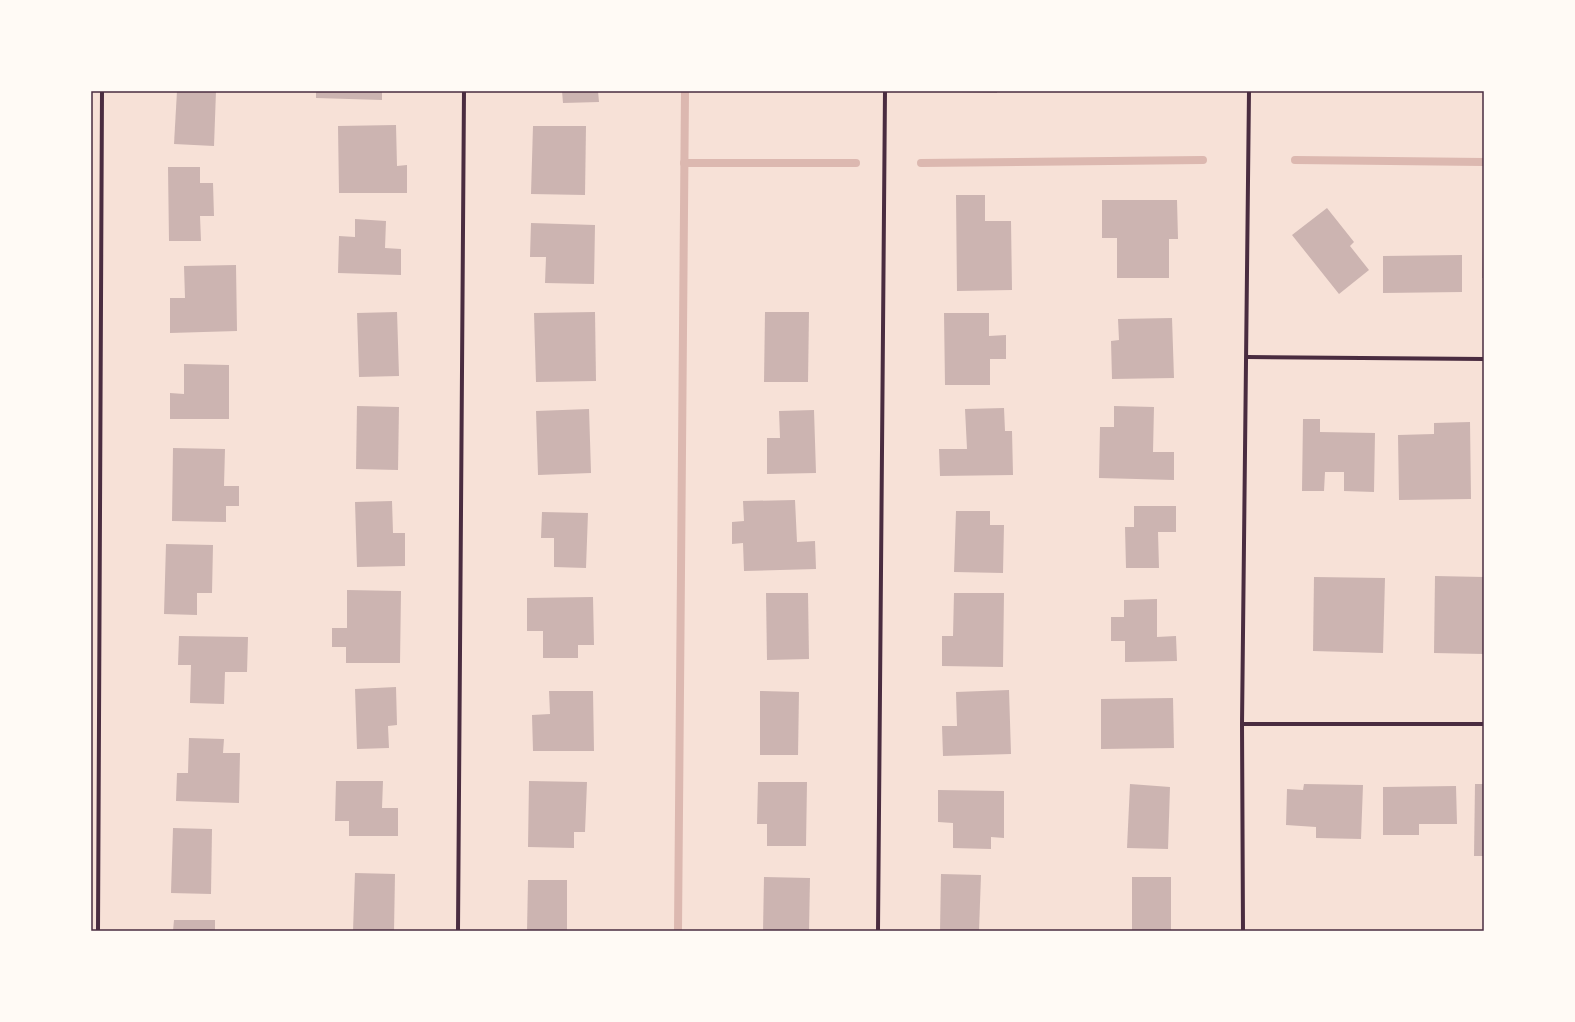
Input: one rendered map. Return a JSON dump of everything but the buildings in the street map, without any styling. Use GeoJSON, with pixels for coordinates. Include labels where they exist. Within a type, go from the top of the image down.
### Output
{"type":"FeatureCollection","features":[{"type":"Feature","properties":{"kind":"street"},"geometry":{"type":"LineString","coordinates":[[98,931],[102,91]]}},
{"type":"Feature","properties":{"kind":"street"},"geometry":{"type":"LineString","coordinates":[[458,931],[464,91]]}},
{"type":"Feature","properties":{"kind":"street"},"geometry":{"type":"LineString","coordinates":[[878,931],[885,91]]}},
{"type":"Feature","properties":{"kind":"street"},"geometry":{"type":"LineString","coordinates":[[1243,931],[1242,724],[1249,91]]}},
{"type":"Feature","properties":{"kind":"street"},"geometry":{"type":"LineString","coordinates":[[1247,357],[1484,359]]}},
{"type":"Feature","properties":{"kind":"street"},"geometry":{"type":"LineString","coordinates":[[1242,724],[1484,724]]}},
{"type":"Feature","properties":{"kind":"waterway"},"geometry":{"type":"LineString","coordinates":[[678,931],[685,91]]}},
{"type":"Feature","properties":{"kind":"waterway"},"geometry":{"type":"LineString","coordinates":[[921,163],[1203,160]]}},
{"type":"Feature","properties":{"kind":"waterway"},"geometry":{"type":"LineString","coordinates":[[1295,160],[1484,162]]}},
{"type":"Feature","properties":{"kind":"waterway"},"geometry":{"type":"LineString","coordinates":[[684,163],[856,163]]}}]}
